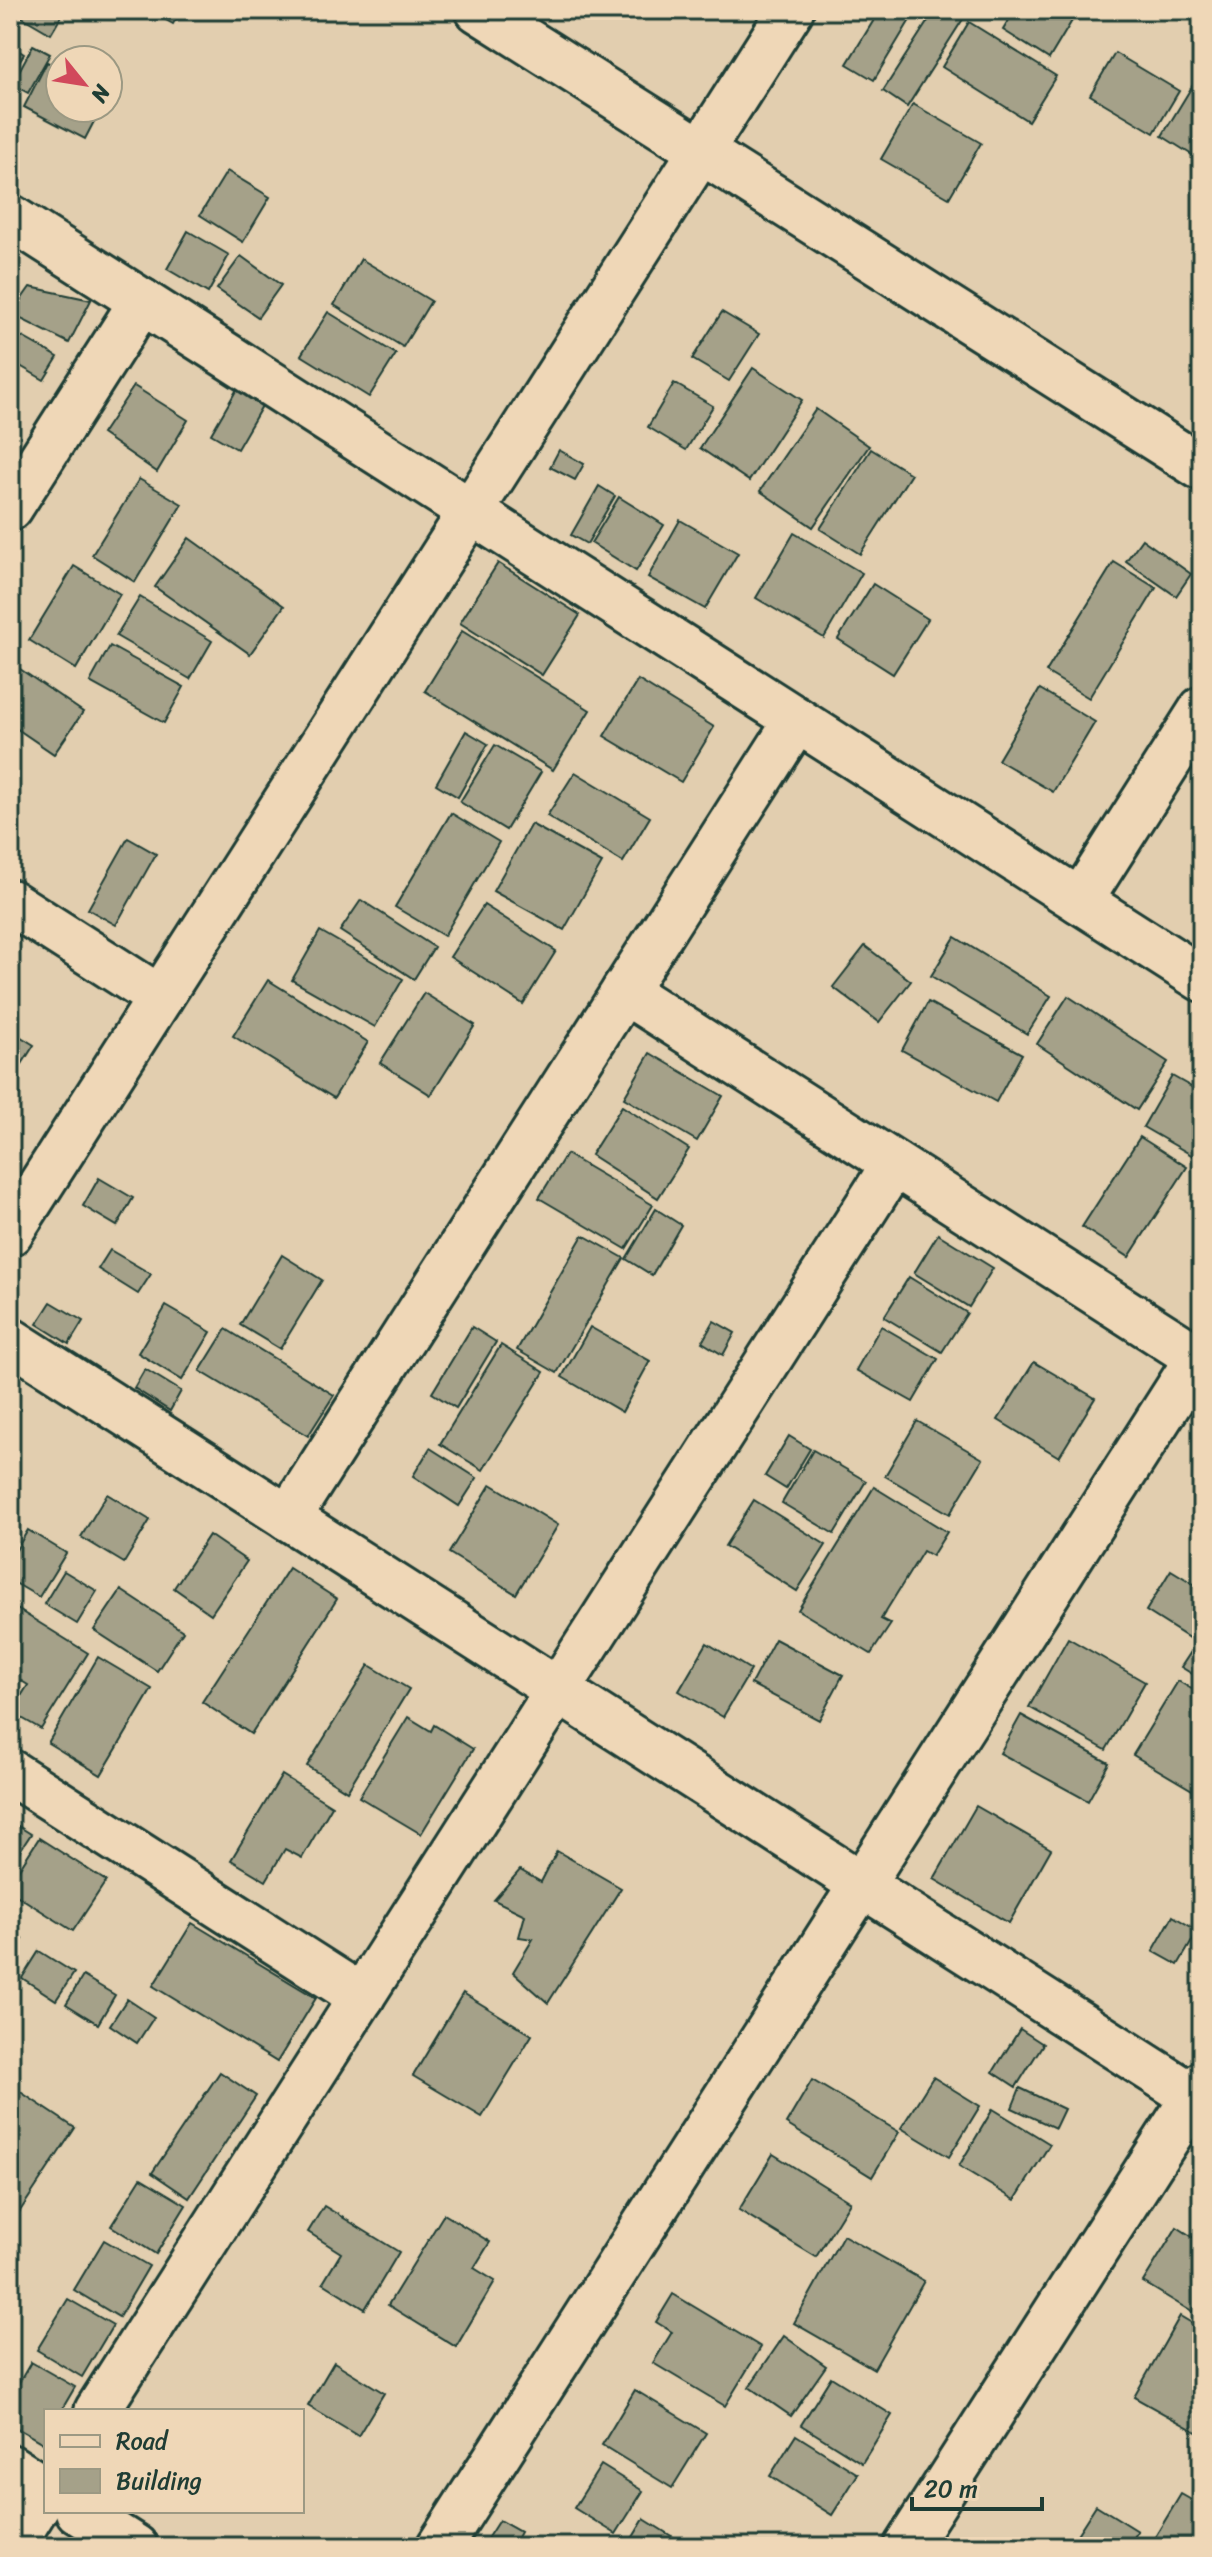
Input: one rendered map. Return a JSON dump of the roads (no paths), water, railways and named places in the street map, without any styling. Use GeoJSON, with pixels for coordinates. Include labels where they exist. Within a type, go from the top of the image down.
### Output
{"type":"FeatureCollection","features":[{"type":"Feature","properties":{"kind":"street"},"geometry":{"type":"LineString","coordinates":[[478,10],[1202,468]]}},
{"type":"Feature","properties":{"kind":"street"},"geometry":{"type":"LineString","coordinates":[[10,1233],[791,10]]}},
{"type":"Feature","properties":{"kind":"street"},"geometry":{"type":"LineString","coordinates":[[10,217],[1202,979]]}},
{"type":"Feature","properties":{"kind":"street"},"geometry":{"type":"LineString","coordinates":[[10,508],[142,301]]}},
{"type":"Feature","properties":{"kind":"street"},"geometry":{"type":"LineString","coordinates":[[1080,901],[1202,709]]}},
{"type":"Feature","properties":{"kind":"street"},"geometry":{"type":"LineString","coordinates":[[288,1518],[797,720]]}},
{"type":"Feature","properties":{"kind":"street"},"geometry":{"type":"LineString","coordinates":[[10,902],[160,998]]}},
{"type":"Feature","properties":{"kind":"street"},"geometry":{"type":"LineString","coordinates":[[439,2547],[1200,1354],[894,1164],[624,991]]}},
{"type":"Feature","properties":{"kind":"street"},"geometry":{"type":"LineString","coordinates":[[98,2409],[894,1164]]}},
{"type":"Feature","properties":{"kind":"street"},"geometry":{"type":"LineString","coordinates":[[10,1340],[861,1885],[1199,2094],[906,2547]]}},
{"type":"Feature","properties":{"kind":"street"},"geometry":{"type":"LineString","coordinates":[[10,1772],[362,1997]]}},
{"type":"Feature","properties":{"kind":"street"},"geometry":{"type":"LineString","coordinates":[[10,2467],[44,2490]]}},
{"type":"Feature","properties":{"kind":"street"},"geometry":{"type":"LineString","coordinates":[[11,2547],[44,2494]]}},
{"type":"Feature","properties":{"kind":"street"},"geometry":{"type":"LineString","coordinates":[[81,2513],[135,2547]]}}]}
